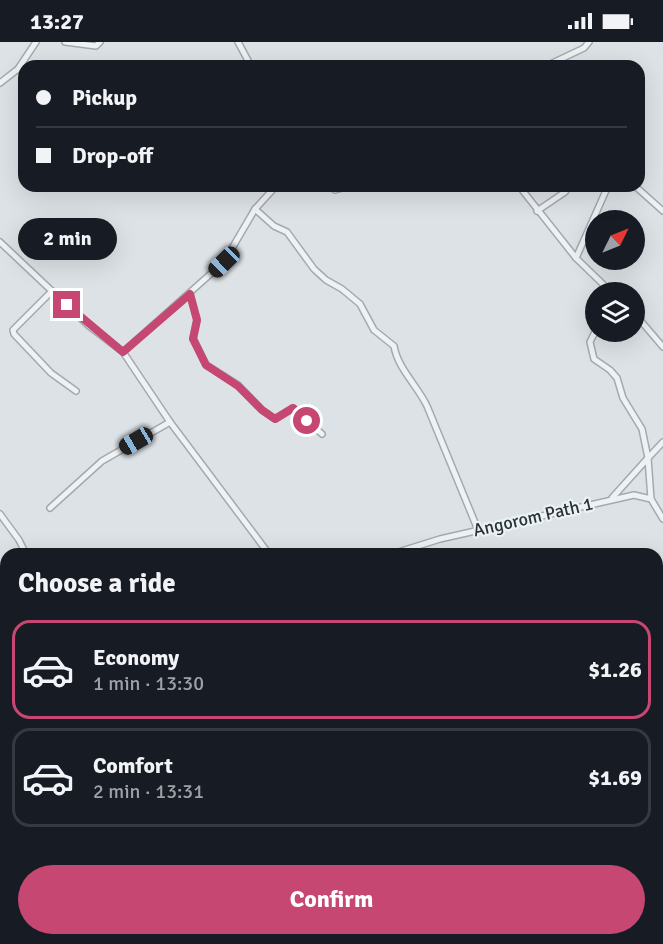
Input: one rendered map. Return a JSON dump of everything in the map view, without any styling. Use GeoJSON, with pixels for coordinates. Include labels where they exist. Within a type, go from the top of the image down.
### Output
{"type":"FeatureCollection","features":[{"type":"Feature","properties":{"kind":"street"},"geometry":{"type":"LineString","coordinates":[[24,60],[36,42]]}},
{"type":"Feature","properties":{"kind":"street"},"geometry":{"type":"LineString","coordinates":[[65,42],[96,46],[100,42]]}},
{"type":"Feature","properties":{"kind":"street"},"geometry":{"type":"LineString","coordinates":[[238,42],[248,60]]}},
{"type":"Feature","properties":{"kind":"street"},"geometry":{"type":"LineString","coordinates":[[559,60],[584,48],[589,42]]}},
{"type":"Feature","properties":{"kind":"street"},"geometry":{"type":"LineString","coordinates":[[0,82],[18,69]]}},
{"type":"Feature","properties":{"kind":"street"},"geometry":{"type":"LineString","coordinates":[[123,352],[224,262],[255,209],[271,192]]}},
{"type":"Feature","properties":{"kind":"street"},"geometry":{"type":"LineString","coordinates":[[523,192],[576,258],[601,282]]}},
{"type":"Feature","properties":{"kind":"street"},"geometry":{"type":"LineString","coordinates":[[537,211],[565,192]]}},
{"type":"Feature","properties":{"kind":"street"},"geometry":{"type":"LineString","coordinates":[[576,258],[605,192]]}},
{"type":"Feature","properties":{"kind":"street"},"geometry":{"type":"LineString","coordinates":[[641,192],[663,212]]}},
{"type":"Feature","properties":{"kind":"street"},"geometry":{"type":"LineString","coordinates":[[255,209],[274,226],[287,232],[314,268],[326,280],[342,289],[360,304],[374,330],[394,346],[396,360],[427,406],[478,530]]}},
{"type":"Feature","properties":{"kind":"street"},"geometry":{"type":"LineString","coordinates":[[0,242],[88,326],[123,352],[170,422],[264,548]]}},
{"type":"Feature","properties":{"kind":"street"},"geometry":{"type":"LineString","coordinates":[[52,291],[13,330],[14,334],[51,373],[76,391]]}},
{"type":"Feature","properties":{"kind":"street"},"geometry":{"type":"LineString","coordinates":[[190,294],[197,320],[193,339],[206,365],[238,386],[262,410],[275,419],[293,408],[322,434]]}},
{"type":"Feature","properties":{"kind":"street"},"geometry":{"type":"LineString","coordinates":[[645,326],[663,347]]}},
{"type":"Feature","properties":{"kind":"street"},"geometry":{"type":"LineString","coordinates":[[590,342],[594,359],[616,378],[623,398],[642,429],[648,458],[651,500],[663,519]]}},
{"type":"Feature","properties":{"kind":"street"},"geometry":{"type":"LineString","coordinates":[[50,508],[102,461],[170,422]]}},
{"type":"Feature","properties":{"kind":"street"},"geometry":{"type":"LineString","coordinates":[[612,498],[663,442]]}},
{"type":"Feature","properties":{"kind":"street","name":"Angorom Path 1"},"geometry":{"type":"LineString","coordinates":[[414,548],[612,498],[640,495],[651,500]]}},
{"type":"Feature","properties":{"kind":"street"},"geometry":{"type":"LineString","coordinates":[[0,514],[23,548]]}},
{"type":"Feature","properties":{"kind":"route"},"geometry":{"type":"LineString","coordinates":[[67,305],[88,326],[123,352],[190,294],[197,320],[193,339],[206,365],[238,386],[262,410],[275,419],[293,408],[307,421]]}}]}
